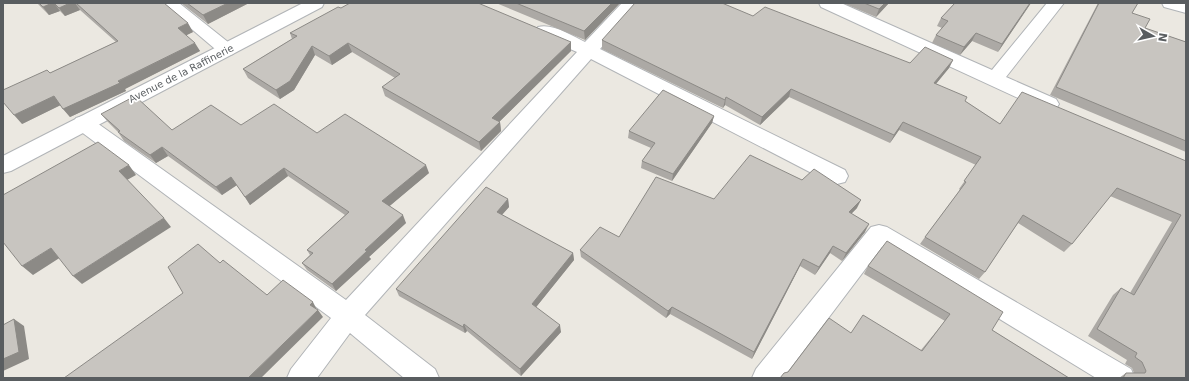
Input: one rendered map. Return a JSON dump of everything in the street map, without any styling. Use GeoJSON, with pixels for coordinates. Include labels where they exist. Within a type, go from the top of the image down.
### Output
{"type":"FeatureCollection","features":[{"type":"Feature","properties":{"kind":"street"},"geometry":{"type":"LineString","coordinates":[[169,3],[227,50]]}},
{"type":"Feature","properties":{"kind":"street","name":"Avenue de la Raffinerie"},"geometry":{"type":"LineString","coordinates":[[3,165],[316,3]]}},
{"type":"Feature","properties":{"kind":"street"},"geometry":{"type":"LineString","coordinates":[[301,378],[348,316],[631,3]]}},
{"type":"Feature","properties":{"kind":"street"},"geometry":{"type":"LineString","coordinates":[[826,3],[1065,111]]}},
{"type":"Feature","properties":{"kind":"street"},"geometry":{"type":"LineString","coordinates":[[994,80],[1056,3]]}},
{"type":"Feature","properties":{"kind":"street"},"geometry":{"type":"LineString","coordinates":[[1170,3],[1186,8]]}},
{"type":"Feature","properties":{"kind":"street"},"geometry":{"type":"LineString","coordinates":[[530,25],[588,50],[837,176]]}},
{"type":"Feature","properties":{"kind":"street"},"geometry":{"type":"LineString","coordinates":[[83,123],[348,316],[425,378]]}},
{"type":"Feature","properties":{"kind":"street"},"geometry":{"type":"LineString","coordinates":[[766,378],[879,234],[1121,378]]}},
{"type":"Feature","properties":{"kind":"building"},"geometry":{"type":"Polygon","coordinates":[[[39,3],[52,3],[43,7],[39,3]]]}},
{"type":"Feature","properties":{"kind":"building"},"geometry":{"type":"Polygon","coordinates":[[[54,3],[70,3],[59,8],[54,3]]]}},
{"type":"Feature","properties":{"kind":"building"},"geometry":{"type":"Polygon","coordinates":[[[76,3],[164,3],[188,23],[178,28],[195,43],[118,81],[120,83],[63,109],[54,96],[14,115],[3,102],[3,90],[47,70],[50,73],[118,41],[76,3]]]}},
{"type":"Feature","properties":{"kind":"building"},"geometry":{"type":"Polygon","coordinates":[[[187,3],[228,3],[203,15],[187,3]]]}},
{"type":"Feature","properties":{"kind":"building"},"geometry":{"type":"Polygon","coordinates":[[[350,3],[478,3],[571,42],[492,118],[500,122],[479,142],[382,87],[400,74],[348,43],[329,56],[312,46],[290,81],[276,90],[243,69],[297,36],[290,33],[338,7],[341,8],[350,3]]]}},
{"type":"Feature","properties":{"kind":"building"},"geometry":{"type":"Polygon","coordinates":[[[516,3],[612,3],[584,31],[516,3]]]}},
{"type":"Feature","properties":{"kind":"building"},"geometry":{"type":"Polygon","coordinates":[[[635,3],[722,3],[753,16],[765,7],[910,63],[925,47],[953,60],[934,83],[967,97],[965,101],[1000,124],[1022,92],[1186,161],[1186,378],[1123,378],[1126,373],[1145,373],[1146,371],[1142,362],[1135,357],[1137,353],[1097,329],[1121,288],[1134,295],[1181,215],[1117,188],[1072,244],[1023,215],[985,272],[925,237],[966,182],[964,181],[981,157],[903,122],[894,135],[791,89],[762,117],[726,97],[725,100],[602,40],[635,3]]]}},
{"type":"Feature","properties":{"kind":"building"},"geometry":{"type":"Polygon","coordinates":[[[864,3],[885,3],[879,9],[864,3]]]}},
{"type":"Feature","properties":{"kind":"building"},"geometry":{"type":"Polygon","coordinates":[[[955,3],[1030,3],[1002,44],[976,33],[964,47],[936,35],[948,21],[941,18],[955,3]]]}},
{"type":"Feature","properties":{"kind":"building"},"geometry":{"type":"Polygon","coordinates":[[[1099,3],[1138,3],[1132,13],[1150,19],[1145,28],[1186,42],[1186,141],[1056,87],[1099,3]]]}},
{"type":"Feature","properties":{"kind":"building"},"geometry":{"type":"Polygon","coordinates":[[[663,90],[714,116],[673,174],[642,161],[655,143],[629,131],[663,90]]]}},
{"type":"Feature","properties":{"kind":"building"},"geometry":{"type":"Polygon","coordinates":[[[135,96],[172,130],[211,105],[241,125],[274,104],[317,133],[345,114],[426,165],[382,201],[403,215],[365,250],[367,251],[332,284],[302,263],[313,253],[307,250],[349,212],[284,168],[245,197],[231,177],[216,187],[162,147],[150,155],[118,132],[120,131],[101,114],[135,96]]]}},
{"type":"Feature","properties":{"kind":"building"},"geometry":{"type":"Polygon","coordinates":[[[98,142],[129,165],[119,171],[164,218],[73,276],[51,248],[22,266],[3,242],[3,195],[98,142]]]}},
{"type":"Feature","properties":{"kind":"building"},"geometry":{"type":"Polygon","coordinates":[[[750,155],[802,180],[814,169],[861,200],[849,212],[869,224],[846,253],[833,246],[819,267],[803,259],[754,352],[672,307],[668,311],[580,250],[600,227],[619,237],[656,177],[714,199],[750,155]]]}},
{"type":"Feature","properties":{"kind":"building"},"geometry":{"type":"Polygon","coordinates":[[[486,187],[508,199],[497,212],[573,253],[532,304],[560,325],[520,369],[464,324],[463,327],[396,289],[486,187]]]}},
{"type":"Feature","properties":{"kind":"building"},"geometry":{"type":"Polygon","coordinates":[[[887,241],[1003,312],[992,330],[1069,378],[780,378],[784,373],[788,372],[829,318],[851,333],[863,315],[922,351],[950,314],[868,266],[887,241]]]}},
{"type":"Feature","properties":{"kind":"building"},"geometry":{"type":"Polygon","coordinates":[[[198,244],[220,263],[223,260],[267,295],[283,280],[313,302],[310,305],[318,310],[248,378],[64,378],[183,293],[168,267],[198,244]]]}},
{"type":"Feature","properties":{"kind":"building"},"geometry":{"type":"Polygon","coordinates":[[[14,319],[19,352],[3,359],[3,325],[14,319]]]}}]}
